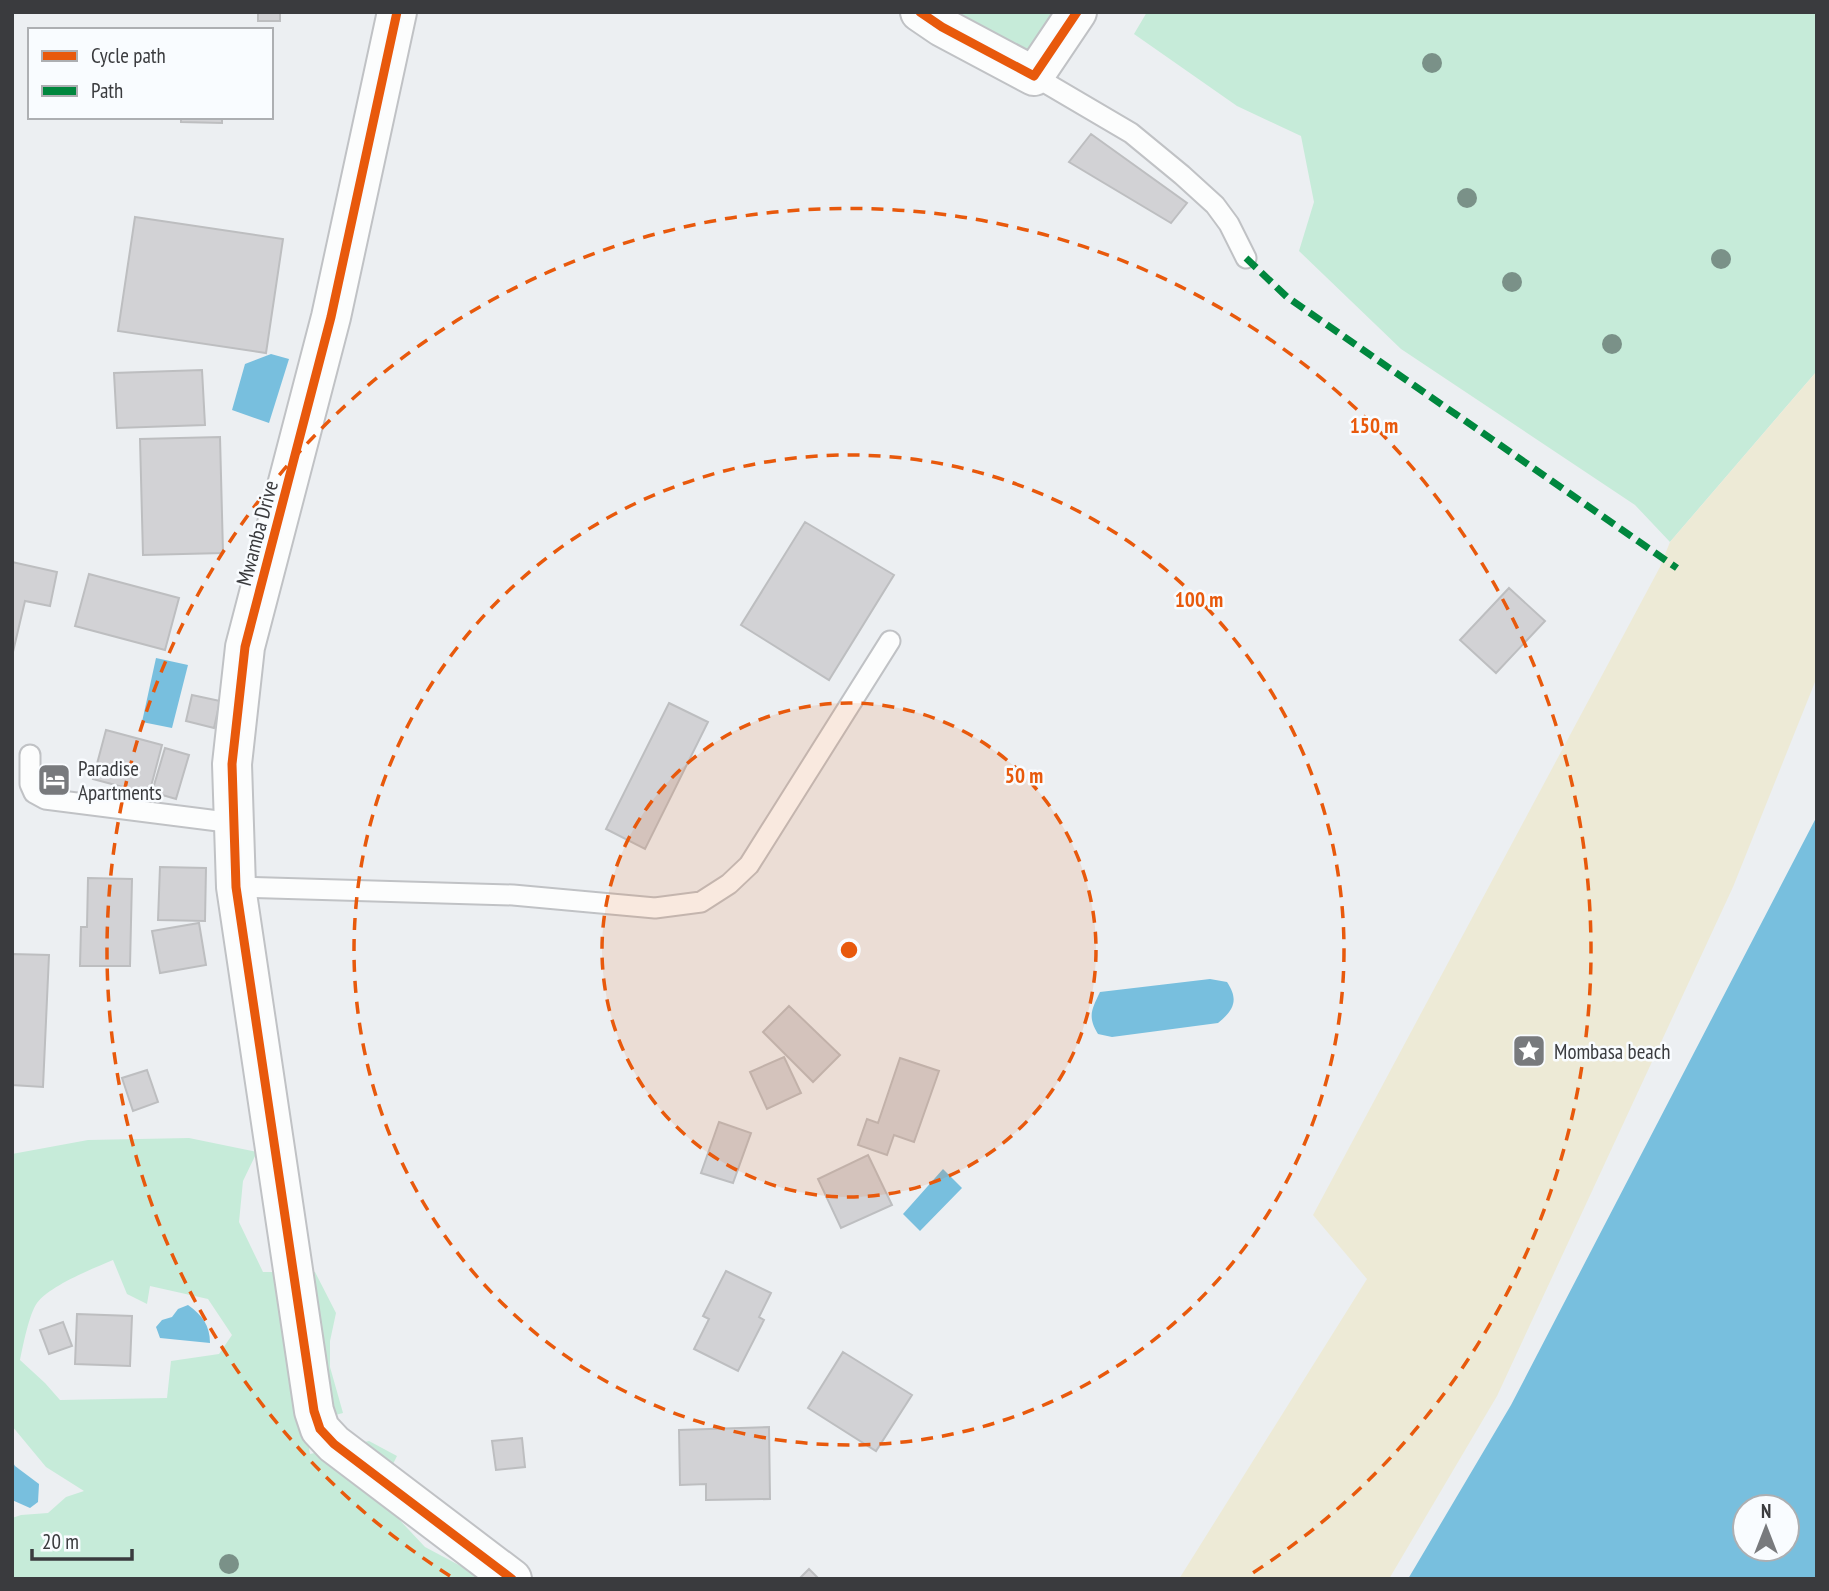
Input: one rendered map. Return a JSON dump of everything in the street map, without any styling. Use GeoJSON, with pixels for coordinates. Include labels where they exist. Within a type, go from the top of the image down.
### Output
{"type":"FeatureCollection","features":[{"type":"Feature","properties":{"kind":"street","name":"Mwamba Drive"},"geometry":{"type":"LineString","coordinates":[[397,12],[331,317],[245,647],[232,764],[236,887],[314,1411],[320,1429],[334,1444],[513,1579]]}},
{"type":"Feature","properties":{"kind":"street"},"geometry":{"type":"LineString","coordinates":[[920,12],[942,27],[1034,76],[1077,12]]}},
{"type":"Feature","properties":{"kind":"lane"},"geometry":{"type":"LineString","coordinates":[[1034,76],[1131,132],[1182,175],[1215,205],[1246,258]]}},
{"type":"Feature","properties":{"kind":"lane"},"geometry":{"type":"LineString","coordinates":[[236,887],[513,895],[655,908],[701,902],[729,884],[749,865],[890,641]]}},
{"type":"Feature","properties":{"kind":"lane"},"geometry":{"type":"LineString","coordinates":[[30,755],[30,784],[34,793],[45,799],[234,824]]}},
{"type":"Feature","properties":{"kind":"green space"},"geometry":{"type":"Polygon","coordinates":[[[951,12],[1059,12],[1032,53],[973,27],[951,12]]]}},
{"type":"Feature","properties":{"kind":"green space"},"geometry":{"type":"Polygon","coordinates":[[[1147,12],[1817,12],[1817,371],[1670,542],[1635,505],[1401,349],[1299,251],[1314,202],[1301,136],[1237,106],[1134,34],[1147,12]]]}},
{"type":"Feature","properties":{"kind":"green space"},"geometry":{"type":"Polygon","coordinates":[[[189,1138],[257,1152],[243,1181],[239,1222],[263,1272],[315,1272],[336,1313],[330,1341],[330,1367],[343,1413],[305,1423],[310,1454],[369,1441],[397,1456],[377,1496],[425,1547],[472,1572],[479,1579],[12,1579],[12,1518],[48,1513],[66,1497],[84,1491],[46,1467],[12,1426],[12,1154],[88,1140],[189,1138]],[[113,1260],[52,1290],[43,1296],[34,1308],[20,1360],[60,1400],[167,1398],[171,1361],[219,1354],[232,1335],[208,1299],[150,1286],[147,1304],[127,1294],[113,1260]]]}},
{"type":"Feature","properties":{"kind":"sand","name":"Mombasa beach"},"geometry":{"type":"Polygon","coordinates":[[[1817,371],[1817,677],[1733,887],[1497,1396],[1389,1579],[1179,1579],[1367,1279],[1313,1215],[1660,567],[1670,542],[1817,371]]]}},
{"type":"Feature","properties":{"kind":"water"},"geometry":{"type":"Polygon","coordinates":[[[271,354],[289,359],[269,423],[232,410],[245,364],[271,354]]]}},
{"type":"Feature","properties":{"kind":"water"},"geometry":{"type":"Polygon","coordinates":[[[156,658],[188,665],[172,728],[142,722],[156,658]]]}},
{"type":"Feature","properties":{"kind":"water"},"geometry":{"type":"Polygon","coordinates":[[[1817,816],[1817,1579],[1408,1579],[1511,1405],[1817,816]]]}},
{"type":"Feature","properties":{"kind":"water"},"geometry":{"type":"Polygon","coordinates":[[[1210,979],[1227,982],[1234,999],[1228,1014],[1218,1023],[1112,1037],[1098,1034],[1095,1028],[1092,1013],[1100,992],[1210,979]]]}},
{"type":"Feature","properties":{"kind":"water"},"geometry":{"type":"Polygon","coordinates":[[[943,1169],[962,1188],[920,1231],[903,1214],[943,1169]]]}},
{"type":"Feature","properties":{"kind":"water"},"geometry":{"type":"Polygon","coordinates":[[[188,1305],[204,1321],[209,1331],[210,1343],[160,1338],[156,1327],[162,1320],[172,1317],[178,1309],[188,1305]]]}},
{"type":"Feature","properties":{"kind":"water"},"geometry":{"type":"Polygon","coordinates":[[[12,1461],[39,1484],[38,1502],[30,1508],[12,1500],[12,1461]]]}},
{"type":"Feature","properties":{"kind":"building"},"geometry":{"type":"Polygon","coordinates":[[[258,12],[280,12],[280,21],[258,21],[258,12]]]}},
{"type":"Feature","properties":{"kind":"building"},"geometry":{"type":"Polygon","coordinates":[[[181,119],[222,119],[222,123],[181,122],[181,119]]]}},
{"type":"Feature","properties":{"kind":"building"},"geometry":{"type":"Polygon","coordinates":[[[1091,134],[1187,203],[1171,223],[1069,162],[1091,134]]]}},
{"type":"Feature","properties":{"kind":"building"},"geometry":{"type":"Polygon","coordinates":[[[135,217],[283,239],[266,353],[118,331],[135,217]]]}},
{"type":"Feature","properties":{"kind":"building"},"geometry":{"type":"Polygon","coordinates":[[[202,370],[205,425],[117,428],[114,373],[202,370]]]}},
{"type":"Feature","properties":{"kind":"building"},"geometry":{"type":"Polygon","coordinates":[[[220,437],[223,553],[143,555],[140,439],[220,437]]]}},
{"type":"Feature","properties":{"kind":"building"},"geometry":{"type":"Polygon","coordinates":[[[805,522],[894,575],[829,680],[741,625],[805,522]]]}},
{"type":"Feature","properties":{"kind":"building"},"geometry":{"type":"Polygon","coordinates":[[[12,562],[57,572],[50,606],[25,601],[12,656],[12,562]]]}},
{"type":"Feature","properties":{"kind":"building"},"geometry":{"type":"Polygon","coordinates":[[[89,574],[179,598],[165,650],[75,626],[89,574]]]}},
{"type":"Feature","properties":{"kind":"building"},"geometry":{"type":"Polygon","coordinates":[[[1509,588],[1545,621],[1496,673],[1460,640],[1509,588]]]}},
{"type":"Feature","properties":{"kind":"building"},"geometry":{"type":"Polygon","coordinates":[[[192,695],[220,701],[214,728],[186,721],[192,695]]]}},
{"type":"Feature","properties":{"kind":"building"},"geometry":{"type":"Polygon","coordinates":[[[669,703],[708,722],[645,849],[606,829],[669,703]]]}},
{"type":"Feature","properties":{"kind":"building"},"geometry":{"type":"Polygon","coordinates":[[[106,730],[162,745],[149,794],[93,779],[106,730]]]}},
{"type":"Feature","properties":{"kind":"building"},"geometry":{"type":"Polygon","coordinates":[[[165,748],[189,755],[176,799],[152,792],[165,748]]]}},
{"type":"Feature","properties":{"kind":"building"},"geometry":{"type":"Polygon","coordinates":[[[160,867],[206,868],[205,921],[158,920],[160,867]]]}},
{"type":"Feature","properties":{"kind":"building"},"geometry":{"type":"Polygon","coordinates":[[[88,878],[132,879],[130,966],[80,966],[81,927],[87,927],[88,878]]]}},
{"type":"Feature","properties":{"kind":"building"},"geometry":{"type":"Polygon","coordinates":[[[199,923],[206,965],[160,973],[152,931],[199,923]]]}},
{"type":"Feature","properties":{"kind":"building"},"geometry":{"type":"Polygon","coordinates":[[[12,954],[49,955],[43,1087],[12,1085],[12,954]]]}},
{"type":"Feature","properties":{"kind":"building"},"geometry":{"type":"Polygon","coordinates":[[[789,1006],[840,1055],[813,1082],[763,1032],[789,1006]]]}},
{"type":"Feature","properties":{"kind":"building"},"geometry":{"type":"Polygon","coordinates":[[[784,1057],[801,1093],[767,1109],[750,1072],[784,1057]]]}},
{"type":"Feature","properties":{"kind":"building"},"geometry":{"type":"Polygon","coordinates":[[[900,1058],[939,1071],[914,1142],[894,1135],[887,1155],[858,1145],[867,1119],[878,1123],[900,1058]]]}},
{"type":"Feature","properties":{"kind":"building"},"geometry":{"type":"Polygon","coordinates":[[[147,1070],[158,1102],[133,1111],[122,1078],[147,1070]]]}},
{"type":"Feature","properties":{"kind":"building"},"geometry":{"type":"Polygon","coordinates":[[[719,1122],[751,1133],[733,1183],[701,1173],[719,1122]]]}},
{"type":"Feature","properties":{"kind":"building"},"geometry":{"type":"Polygon","coordinates":[[[868,1155],[892,1205],[841,1228],[818,1179],[868,1155]]]}},
{"type":"Feature","properties":{"kind":"building"},"geometry":{"type":"Polygon","coordinates":[[[726,1271],[771,1293],[759,1317],[764,1320],[738,1371],[694,1349],[709,1319],[703,1316],[726,1271]]]}},
{"type":"Feature","properties":{"kind":"building"},"geometry":{"type":"Polygon","coordinates":[[[77,1314],[132,1316],[130,1366],[75,1364],[77,1314]]]}},
{"type":"Feature","properties":{"kind":"building"},"geometry":{"type":"Polygon","coordinates":[[[63,1322],[72,1346],[49,1354],[40,1330],[63,1322]]]}},
{"type":"Feature","properties":{"kind":"building"},"geometry":{"type":"Polygon","coordinates":[[[843,1352],[912,1395],[876,1451],[808,1408],[843,1352]]]}},
{"type":"Feature","properties":{"kind":"building"},"geometry":{"type":"Polygon","coordinates":[[[769,1427],[770,1499],[706,1500],[706,1484],[680,1485],[679,1430],[769,1427]]]}},
{"type":"Feature","properties":{"kind":"building"},"geometry":{"type":"Polygon","coordinates":[[[522,1438],[525,1467],[496,1470],[492,1441],[522,1438]]]}},
{"type":"Feature","properties":{"kind":"building"},"geometry":{"type":"Polygon","coordinates":[[[809,1569],[819,1579],[799,1579],[809,1569]]]}},
{"type":"Feature","properties":{"kind":"marked path"},"geometry":{"type":"LineString","coordinates":[[1246,258],[1287,297],[1677,568]]}},
{"type":"Feature","properties":{"kind":"cycle path"},"geometry":{"type":"LineString","coordinates":[[397,12],[331,317],[245,647],[232,764],[236,887],[314,1411],[320,1429],[334,1444],[512,1579]]}},
{"type":"Feature","properties":{"kind":"cycle path"},"geometry":{"type":"LineString","coordinates":[[920,12],[942,27],[1034,76],[1077,12]]}},
{"type":"Feature","properties":{"kind":"place","name":"Paradise Apartments"},"geometry":{"type":"Point","coordinates":[54,780]}},
{"type":"Feature","properties":{"kind":"place","name":"Mombasa beach"},"geometry":{"type":"Point","coordinates":[1529,1051]}}]}
